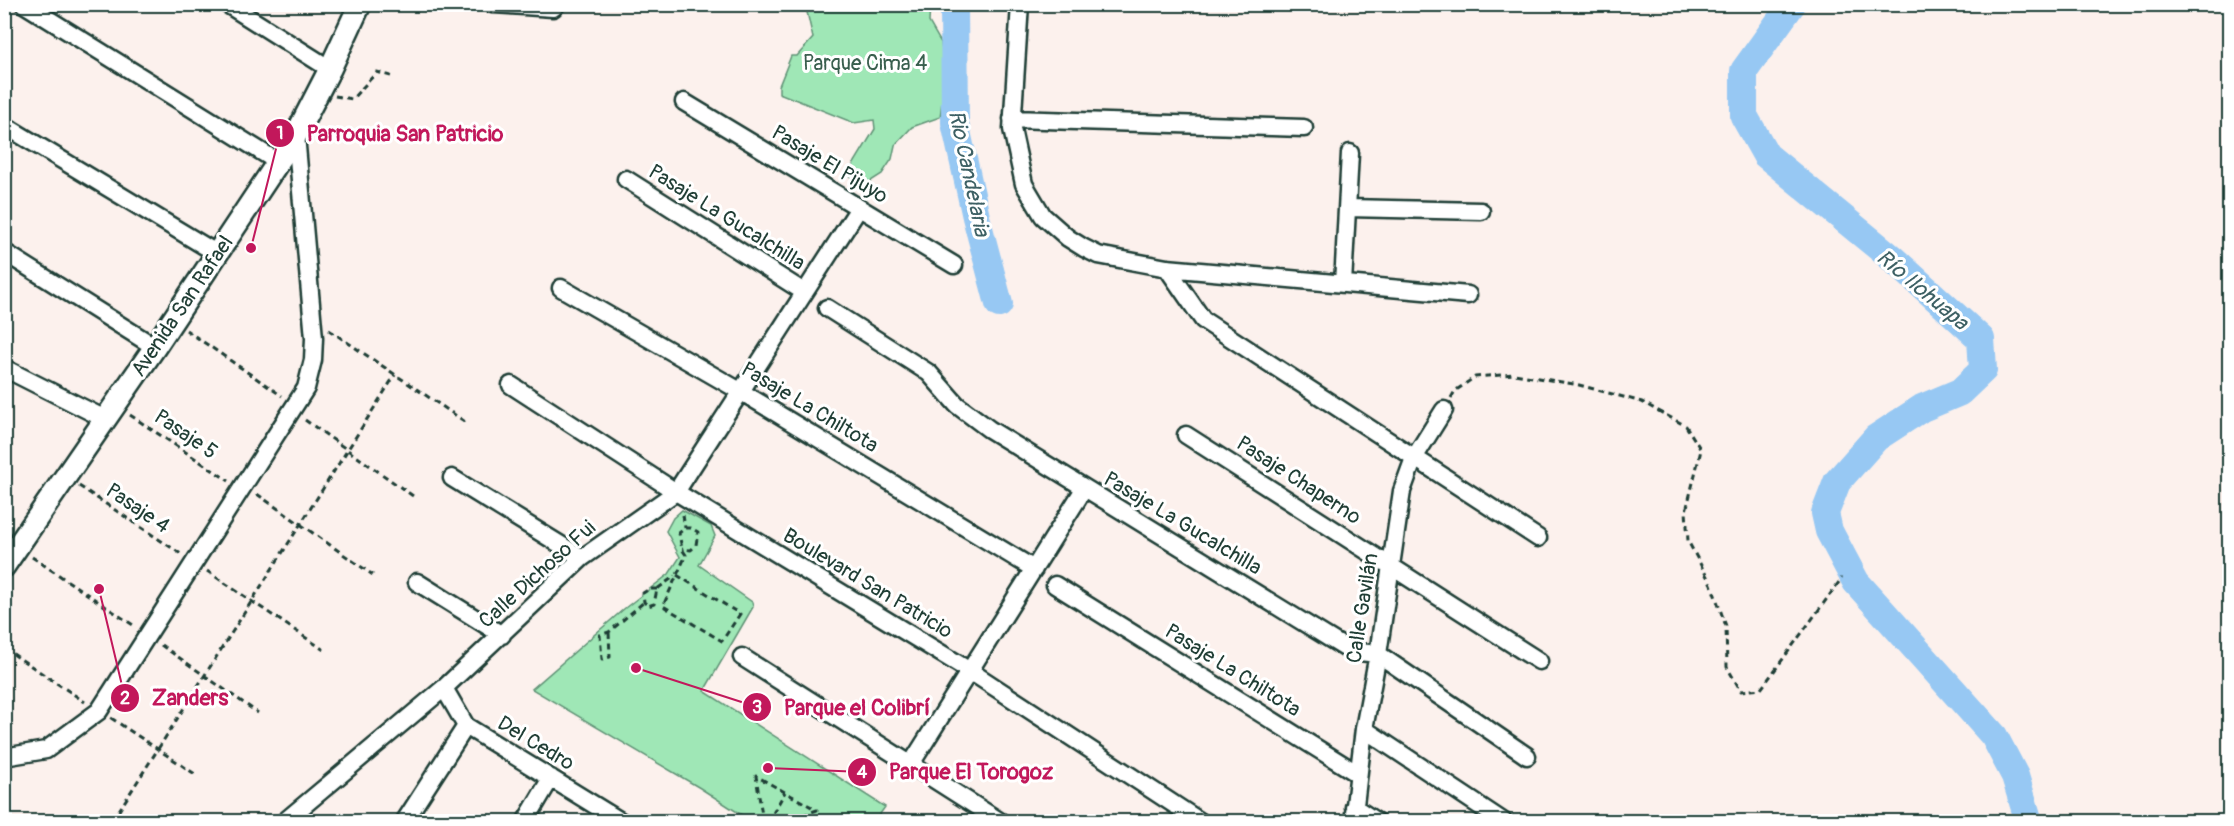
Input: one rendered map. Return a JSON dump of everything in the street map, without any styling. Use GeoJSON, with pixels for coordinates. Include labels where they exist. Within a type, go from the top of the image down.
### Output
{"type":"FeatureCollection","features":[{"type":"Feature","properties":{"kind":"street"},"geometry":{"type":"LineString","coordinates":[[24,4],[278,162]]}},
{"type":"Feature","properties":{"kind":"street"},"geometry":{"type":"LineString","coordinates":[[227,4],[330,69]]}},
{"type":"Feature","properties":{"kind":"street","name":"Avenida San Rafael"},"geometry":{"type":"LineString","coordinates":[[4,566],[155,347],[296,135],[360,4]]}},
{"type":"Feature","properties":{"kind":"street"},"geometry":{"type":"LineString","coordinates":[[493,4],[553,8],[557,4]]}},
{"type":"Feature","properties":{"kind":"street"},"geometry":{"type":"LineString","coordinates":[[1020,4],[1012,129],[1024,184],[1043,216],[1068,238],[1098,255],[1167,268],[1468,295]]}},
{"type":"Feature","properties":{"kind":"street","name":"Pasaje El Pijuyo"},"geometry":{"type":"LineString","coordinates":[[684,102],[954,265]]}},
{"type":"Feature","properties":{"kind":"street"},"geometry":{"type":"LineString","coordinates":[[1012,119],[1304,128]]}},
{"type":"Feature","properties":{"kind":"street"},"geometry":{"type":"LineString","coordinates":[[4,125],[216,253]]}},
{"type":"Feature","properties":{"kind":"street"},"geometry":{"type":"LineString","coordinates":[[4,758],[46,750],[99,711],[306,388],[313,360],[313,319],[296,135]]}},
{"type":"Feature","properties":{"kind":"street"},"geometry":{"type":"LineString","coordinates":[[1342,284],[1350,153]]}},
{"type":"Feature","properties":{"kind":"street","name":"Pasaje La Gucalchilla"},"geometry":{"type":"LineString","coordinates":[[626,179],[804,292]]}},
{"type":"Feature","properties":{"kind":"street","name":"Calle Dichoso Fui"},"geometry":{"type":"LineString","coordinates":[[284,822],[444,688],[582,558],[676,492],[859,208]]}},
{"type":"Feature","properties":{"kind":"street"},"geometry":{"type":"LineString","coordinates":[[1347,208],[1481,211]]}},
{"type":"Feature","properties":{"kind":"street"},"geometry":{"type":"LineString","coordinates":[[4,252],[155,347]]}},
{"type":"Feature","properties":{"kind":"street"},"geometry":{"type":"LineString","coordinates":[[1167,268],[1203,320],[1538,538]]}},
{"type":"Feature","properties":{"kind":"street","name":"Pasaje La Chiltota"},"geometry":{"type":"LineString","coordinates":[[561,288],[740,391],[1034,569]]}},
{"type":"Feature","properties":{"kind":"street","name":"Pasaje La Gucalchilla"},"geometry":{"type":"LineString","coordinates":[[827,308],[929,373],[957,405],[989,429],[1350,651],[1378,654],[1527,756]]}},
{"type":"Feature","properties":{"kind":"street"},"geometry":{"type":"LineString","coordinates":[[4,368],[110,412]]}},
{"type":"Feature","properties":{"kind":"street","name":"Boulevard San Patricio"},"geometry":{"type":"LineString","coordinates":[[511,385],[676,492],[970,671],[1201,822]]}},
{"type":"Feature","properties":{"kind":"street","name":"Calle Gavilán"},"geometry":{"type":"LineString","coordinates":[[1353,814],[1364,729],[1378,654],[1402,491],[1414,458],[1444,410]]}},
{"type":"Feature","properties":{"kind":"street","name":"Pasaje Chaperno"},"geometry":{"type":"LineString","coordinates":[[1186,435],[1539,661]]}},
{"type":"Feature","properties":{"kind":"street"},"geometry":{"type":"LineString","coordinates":[[452,478],[582,558]]}},
{"type":"Feature","properties":{"kind":"street"},"geometry":{"type":"LineString","coordinates":[[911,764],[1084,489]]}},
{"type":"Feature","properties":{"kind":"street"},"geometry":{"type":"LineString","coordinates":[[417,582],[502,635]]}},
{"type":"Feature","properties":{"kind":"street","name":"Pasaje La Chiltota"},"geometry":{"type":"LineString","coordinates":[[1055,585],[1358,774]]}},
{"type":"Feature","properties":{"kind":"street"},"geometry":{"type":"LineString","coordinates":[[742,657],[1001,822]]}},
{"type":"Feature","properties":{"kind":"street","name":"Del Cedro"},"geometry":{"type":"LineString","coordinates":[[444,688],[466,726],[622,822]]}},
{"type":"Feature","properties":{"kind":"street"},"geometry":{"type":"LineString","coordinates":[[404,822],[466,726]]}},
{"type":"Feature","properties":{"kind":"street"},"geometry":{"type":"LineString","coordinates":[[1364,729],[1504,822]]}},
{"type":"Feature","properties":{"kind":"street"},"geometry":{"type":"LineString","coordinates":[[525,822],[551,778]]}},
{"type":"Feature","properties":{"kind":"street"},"geometry":{"type":"LineString","coordinates":[[1353,814],[1377,822]]}},
{"type":"Feature","properties":{"kind":"path"},"geometry":{"type":"LineString","coordinates":[[318,94],[352,99],[377,72],[391,76]]}},
{"type":"Feature","properties":{"kind":"path"},"geometry":{"type":"LineString","coordinates":[[313,319],[466,423]]}},
{"type":"Feature","properties":{"kind":"path"},"geometry":{"type":"LineString","coordinates":[[172,320],[413,496]]}},
{"type":"Feature","properties":{"kind":"path"},"geometry":{"type":"LineString","coordinates":[[1444,410],[1455,391],[1475,377],[1514,374],[1579,385],[1642,402],[1686,426],[1701,450],[1686,511],[1688,541],[1711,584],[1726,626],[1727,667],[1741,691],[1761,689],[1842,578]]}},
{"type":"Feature","properties":{"kind":"path"},"geometry":{"type":"LineString","coordinates":[[113,820],[395,375]]}},
{"type":"Feature","properties":{"kind":"path","name":"Pasaje 5"},"geometry":{"type":"LineString","coordinates":[[110,412],[242,487],[373,575]]}},
{"type":"Feature","properties":{"kind":"path","name":"Pasaje 4"},"geometry":{"type":"LineString","coordinates":[[66,477],[324,650]]}},
{"type":"Feature","properties":{"kind":"path"},"geometry":{"type":"LineString","coordinates":[[676,575],[740,614],[722,641],[663,606],[676,575],[686,555],[696,545],[699,538],[698,532],[691,528],[685,528],[679,533],[682,549],[686,555]]}},
{"type":"Feature","properties":{"kind":"path"},"geometry":{"type":"LineString","coordinates":[[18,547],[258,713]]}},
{"type":"Feature","properties":{"kind":"path"},"geometry":{"type":"LineString","coordinates":[[682,549],[691,550]]}},
{"type":"Feature","properties":{"kind":"path"},"geometry":{"type":"LineString","coordinates":[[657,589],[654,604],[648,606],[644,602],[644,593],[649,589],[657,589],[676,575]]}},
{"type":"Feature","properties":{"kind":"path"},"geometry":{"type":"LineString","coordinates":[[609,632],[610,657],[602,659],[600,635],[609,632],[644,602]]}},
{"type":"Feature","properties":{"kind":"path"},"geometry":{"type":"LineString","coordinates":[[4,648],[195,774]]}},
{"type":"Feature","properties":{"kind":"path"},"geometry":{"type":"LineString","coordinates":[[763,822],[756,776],[817,810],[784,822]]}},
{"type":"Feature","properties":{"kind":"path"},"geometry":{"type":"LineString","coordinates":[[768,822],[785,792]]}},
{"type":"Feature","properties":{"kind":"green space","name":"Parque Cima 4"},"geometry":{"type":"Polygon","coordinates":[[[801,5],[930,5],[929,22],[941,43],[945,77],[940,117],[912,127],[895,145],[892,159],[882,174],[868,183],[847,175],[875,129],[874,120],[854,123],[779,93],[779,86],[791,56],[797,56],[813,38],[807,12],[801,5]]]}},
{"type":"Feature","properties":{"kind":"green space"},"geometry":{"type":"Polygon","coordinates":[[[682,510],[711,526],[715,536],[699,565],[752,602],[753,607],[704,691],[885,807],[875,821],[751,821],[700,788],[532,689],[625,608],[669,574],[680,557],[666,531],[673,518],[682,510]]]}},
{"type":"Feature","properties":{"kind":"waterway","name":"Rio Candelaria"},"geometry":{"type":"LineString","coordinates":[[954,4],[955,123],[999,304]]}},
{"type":"Feature","properties":{"kind":"waterway","name":"Río Ilohuapa"},"geometry":{"type":"LineString","coordinates":[[1792,4],[1744,71],[1744,116],[1766,155],[1893,259],[1981,339],[1983,370],[1960,392],[1922,408],[1876,438],[1837,482],[1825,513],[1829,531],[1856,582],[1994,736],[2015,776],[2029,822]]}},
{"type":"Feature","properties":{"kind":"place","name":"Parroquia San Patricio"},"geometry":{"type":"Point","coordinates":[251,248]}},
{"type":"Feature","properties":{"kind":"place","name":"Zanders"},"geometry":{"type":"Point","coordinates":[99,589]}},
{"type":"Feature","properties":{"kind":"place","name":"Parque el Colibrí"},"geometry":{"type":"Point","coordinates":[636,668]}},
{"type":"Feature","properties":{"kind":"place","name":"Parque El Torogoz"},"geometry":{"type":"Point","coordinates":[768,768]}}]}
